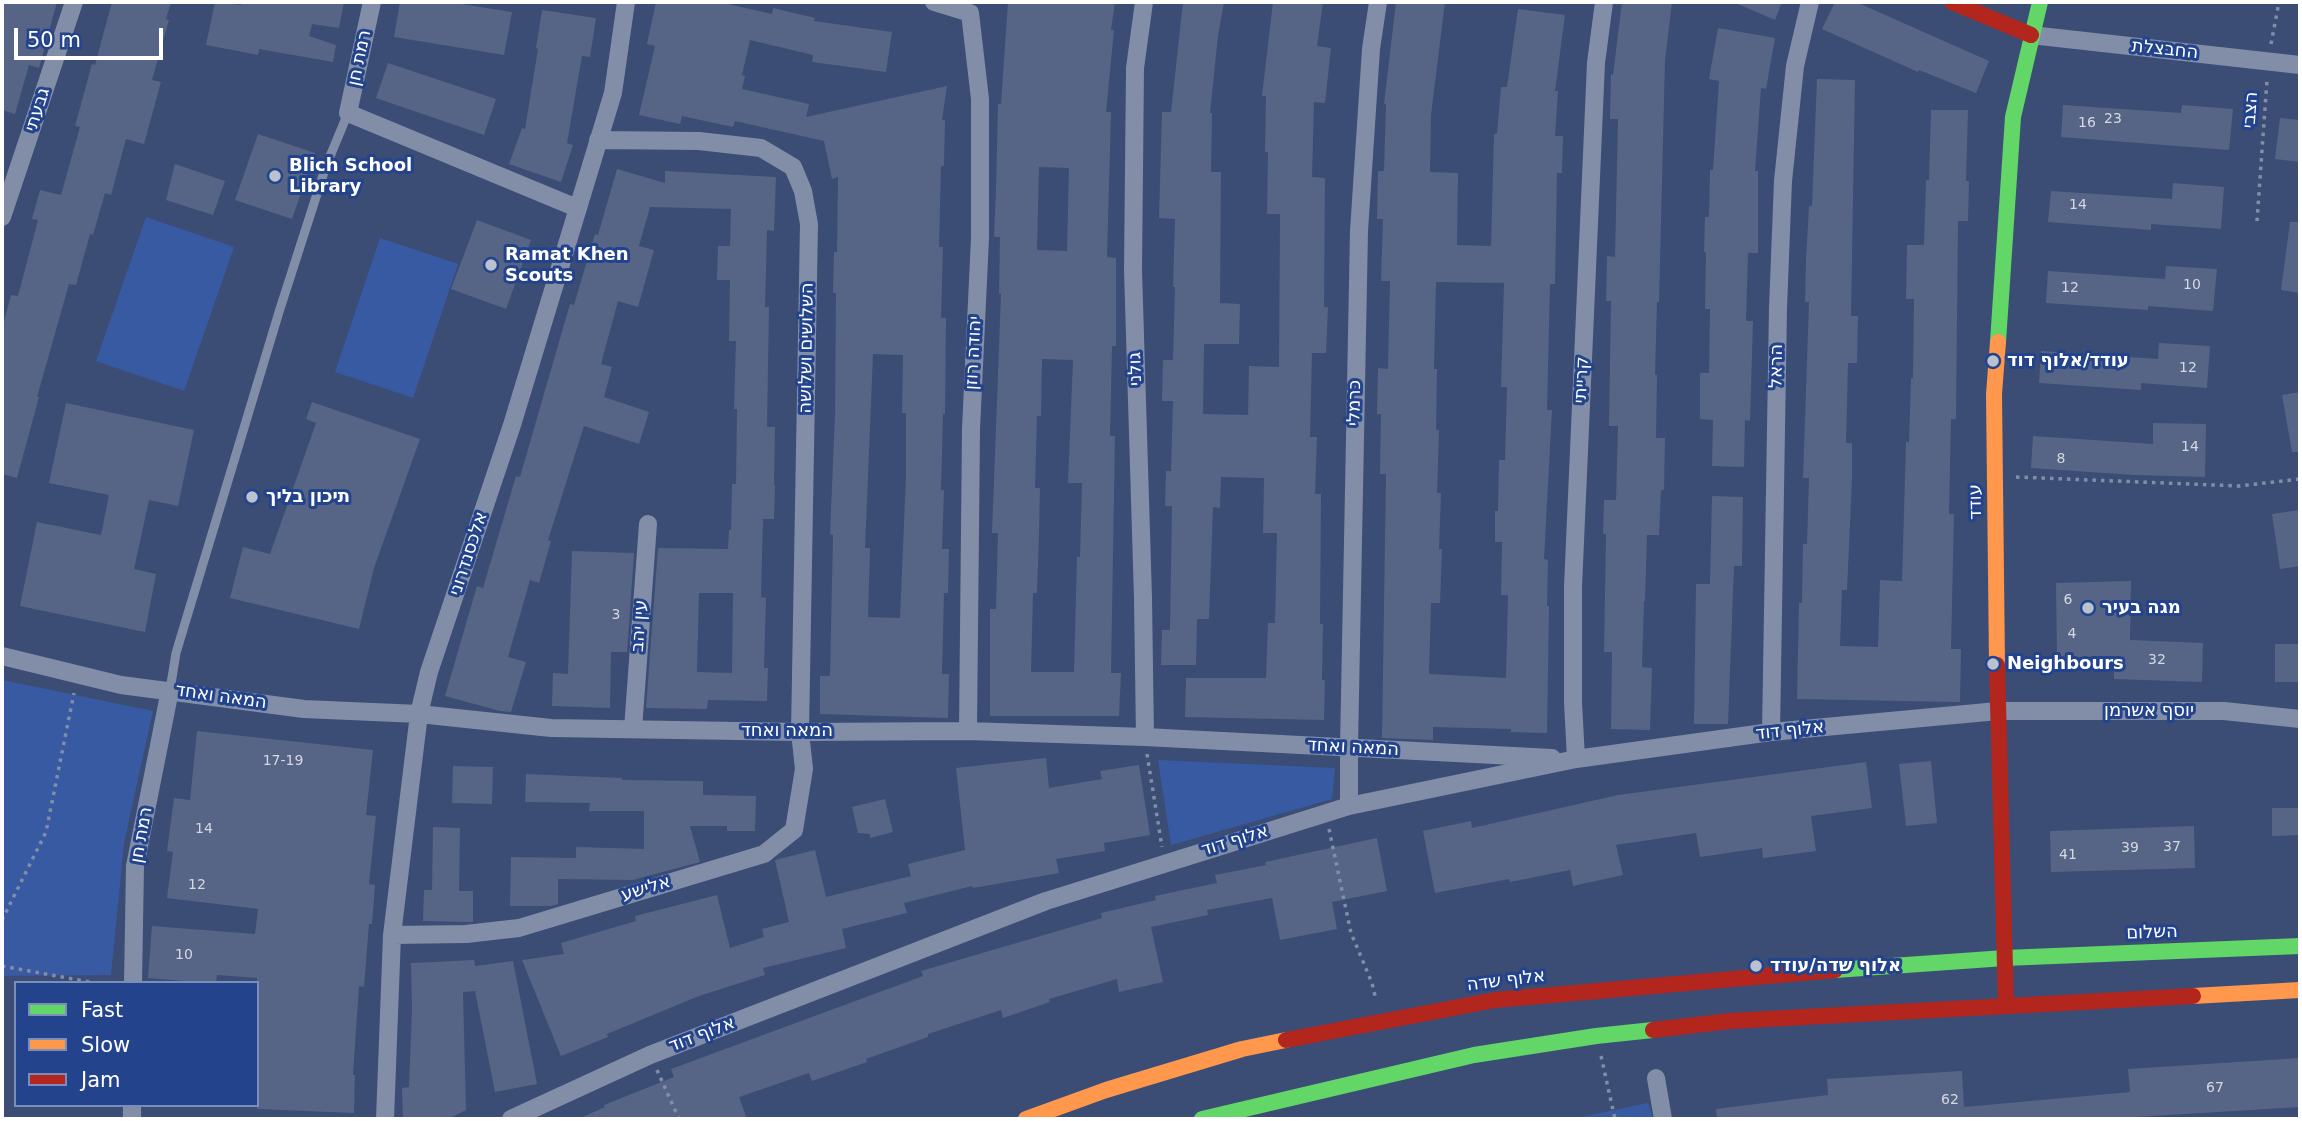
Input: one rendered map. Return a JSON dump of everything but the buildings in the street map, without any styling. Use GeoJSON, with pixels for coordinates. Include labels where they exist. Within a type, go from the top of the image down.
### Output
{"type":"FeatureCollection","features":[{"type":"Feature","properties":{"kind":"main road"},"geometry":{"type":"LineString","coordinates":[[1952,2],[2031,35]]}},
{"type":"Feature","properties":{"kind":"main road","name":"עודד"},"geometry":{"type":"LineString","coordinates":[[2006,1005],[1998,711],[1994,394],[2013,117],[2040,2]]}},
{"type":"Feature","properties":{"kind":"main road","name":"השלום"},"geometry":{"type":"LineString","coordinates":[[2005,958],[2300,946]]}},
{"type":"Feature","properties":{"kind":"main road","name":"אלוף שדה"},"geometry":{"type":"LineString","coordinates":[[1026,1119],[1106,1090],[1242,1049],[1380,1021],[1522,998],[1807,972],[2005,958]]}},
{"type":"Feature","properties":{"kind":"main road"},"geometry":{"type":"LineString","coordinates":[[1202,1119],[1474,1055],[1596,1036],[1730,1021],[2300,990]]}},
{"type":"Feature","properties":{"kind":"street","name":"גבעתי"},"geometry":{"type":"LineString","coordinates":[[2,218],[74,2]]}},
{"type":"Feature","properties":{"kind":"street","name":"רמת חן"},"geometry":{"type":"LineString","coordinates":[[348,113],[372,2]]}},
{"type":"Feature","properties":{"kind":"street","name":"אלכסנדרוני"},"geometry":{"type":"LineString","coordinates":[[385,1119],[391,935],[419,714],[429,672],[512,425],[613,93],[626,2]]}},
{"type":"Feature","properties":{"kind":"street","name":"יהודה רוזן"},"geometry":{"type":"LineString","coordinates":[[934,2],[970,13],[980,99],[979,238],[971,429],[968,731]]}},
{"type":"Feature","properties":{"kind":"street","name":"גולני"},"geometry":{"type":"LineString","coordinates":[[1144,2],[1135,68],[1133,270],[1145,737]]}},
{"type":"Feature","properties":{"kind":"street","name":"כרמלי"},"geometry":{"type":"LineString","coordinates":[[1349,806],[1359,231],[1371,48],[1378,2]]}},
{"type":"Feature","properties":{"kind":"street","name":"קרייתי"},"geometry":{"type":"LineString","coordinates":[[1576,759],[1573,587],[1595,63],[1604,2]]}},
{"type":"Feature","properties":{"kind":"street","name":"הראל"},"geometry":{"type":"LineString","coordinates":[[1772,732],[1778,308],[1783,181],[1795,66],[1810,2]]}},
{"type":"Feature","properties":{"kind":"street","name":"החבצלת"},"geometry":{"type":"LineString","coordinates":[[2031,35],[2300,65]]}},
{"type":"Feature","properties":{"kind":"street"},"geometry":{"type":"LineString","coordinates":[[348,113],[576,208]]}},
{"type":"Feature","properties":{"kind":"street","name":"השלושים ושלושה"},"geometry":{"type":"LineString","coordinates":[[598,140],[699,141],[761,148],[793,167],[803,191],[809,224],[800,732]]}},
{"type":"Feature","properties":{"kind":"street","name":"עין יהב"},"geometry":{"type":"LineString","coordinates":[[633,729],[648,524]]}},
{"type":"Feature","properties":{"kind":"street","name":"המאה ואחד"},"geometry":{"type":"LineString","coordinates":[[2,656],[121,685],[304,709],[419,714],[551,728],[800,732],[968,731],[1145,737],[1576,759]]}},
{"type":"Feature","properties":{"kind":"street","name":"רמת חן"},"geometry":{"type":"LineString","coordinates":[[133,981],[135,866],[170,690]]}},
{"type":"Feature","properties":{"kind":"street","name":"אלוף דוד"},"geometry":{"type":"LineString","coordinates":[[511,1119],[650,1055],[1046,901],[1349,806],[1576,759],[1772,732],[1998,711]]}},
{"type":"Feature","properties":{"kind":"street","name":"יוסף אשרמן"},"geometry":{"type":"LineString","coordinates":[[1998,711],[2224,711],[2300,719]]}},
{"type":"Feature","properties":{"kind":"street","name":"אלישע"},"geometry":{"type":"LineString","coordinates":[[391,935],[466,934],[519,928],[764,854],[794,830],[804,769],[800,732]]}},
{"type":"Feature","properties":{"kind":"street"},"geometry":{"type":"LineString","coordinates":[[1656,1078],[1663,1119]]}},
{"type":"Feature","properties":{"kind":"lane"},"geometry":{"type":"LineString","coordinates":[[170,690],[176,653],[279,312],[326,166],[348,113]]}},
{"type":"Feature","properties":{"kind":"path","name":"הצבי"},"geometry":{"type":"LineString","coordinates":[[2257,221],[2268,61],[2279,2]]}},
{"type":"Feature","properties":{"kind":"path"},"geometry":{"type":"LineString","coordinates":[[1995,477],[2239,486],[2300,479]]}},
{"type":"Feature","properties":{"kind":"path"},"geometry":{"type":"LineString","coordinates":[[2,920],[46,832],[78,674]]}},
{"type":"Feature","properties":{"kind":"path"},"geometry":{"type":"LineString","coordinates":[[1145,737],[1164,862]]}},
{"type":"Feature","properties":{"kind":"path"},"geometry":{"type":"LineString","coordinates":[[1325,814],[1351,933],[1372,982],[1380,1021]]}},
{"type":"Feature","properties":{"kind":"path"},"geometry":{"type":"LineString","coordinates":[[2,966],[84,981]]}},
{"type":"Feature","properties":{"kind":"path"},"geometry":{"type":"LineString","coordinates":[[1596,1036],[1615,1119]]}},
{"type":"Feature","properties":{"kind":"path"},"geometry":{"type":"LineString","coordinates":[[650,1055],[678,1119]]}},
{"type":"Feature","properties":{"kind":"shaded area"},"geometry":{"type":"Polygon","coordinates":[[[146,217],[234,247],[184,391],[96,361],[146,217]]]}},
{"type":"Feature","properties":{"kind":"shaded area"},"geometry":{"type":"Polygon","coordinates":[[[380,238],[458,264],[413,398],[335,372],[380,238]]]}},
{"type":"Feature","properties":{"kind":"shaded area"},"geometry":{"type":"Polygon","coordinates":[[[2,680],[153,711],[124,843],[111,975],[2,976],[2,680]]]}},
{"type":"Feature","properties":{"kind":"shaded area"},"geometry":{"type":"Polygon","coordinates":[[[1158,760],[1335,768],[1332,799],[1171,845],[1158,760]]]}},
{"type":"Feature","properties":{"kind":"shaded area"},"geometry":{"type":"Polygon","coordinates":[[[1648,1103],[1653,1119],[1571,1119],[1648,1103]]]}},
{"type":"Feature","properties":{"kind":"traffic: fast"},"geometry":{"type":"LineString","coordinates":[[1998,342],[2013,117],[2040,2]]}},
{"type":"Feature","properties":{"kind":"traffic: fast"},"geometry":{"type":"LineString","coordinates":[[1835,970],[2005,958],[2300,946]]}},
{"type":"Feature","properties":{"kind":"traffic: fast"},"geometry":{"type":"LineString","coordinates":[[1202,1119],[1474,1055],[1653,1030]]}},
{"type":"Feature","properties":{"kind":"traffic: slow"},"geometry":{"type":"LineString","coordinates":[[1997,665],[1994,394],[1998,342]]}},
{"type":"Feature","properties":{"kind":"traffic: slow"},"geometry":{"type":"LineString","coordinates":[[2193,996],[2300,990]]}},
{"type":"Feature","properties":{"kind":"traffic: slow"},"geometry":{"type":"LineString","coordinates":[[1026,1119],[1106,1090],[1242,1049],[1286,1040]]}},
{"type":"Feature","properties":{"kind":"traffic: jam"},"geometry":{"type":"LineString","coordinates":[[1952,2],[2031,35]]}},
{"type":"Feature","properties":{"kind":"traffic: jam"},"geometry":{"type":"LineString","coordinates":[[1997,665],[2006,1005]]}},
{"type":"Feature","properties":{"kind":"traffic: jam"},"geometry":{"type":"LineString","coordinates":[[1286,1040],[1495,1000],[1835,970]]}},
{"type":"Feature","properties":{"kind":"traffic: jam"},"geometry":{"type":"LineString","coordinates":[[1653,1030],[1730,1021],[2193,996]]}},
{"type":"Feature","properties":{"kind":"place","name":"Blich School Library"},"geometry":{"type":"Point","coordinates":[275,176]}},
{"type":"Feature","properties":{"kind":"place","name":"Ramat Khen Scouts"},"geometry":{"type":"Point","coordinates":[491,265]}},
{"type":"Feature","properties":{"kind":"place","name":"עודד/אלוף דוד"},"geometry":{"type":"Point","coordinates":[1993,361]}},
{"type":"Feature","properties":{"kind":"place","name":"תיכון בליך"},"geometry":{"type":"Point","coordinates":[252,497]}},
{"type":"Feature","properties":{"kind":"place","name":"מגה בעיר"},"geometry":{"type":"Point","coordinates":[2088,608]}},
{"type":"Feature","properties":{"kind":"place","name":"Neighbours"},"geometry":{"type":"Point","coordinates":[1993,664]}},
{"type":"Feature","properties":{"kind":"place","name":"אלוף שדה/עודד"},"geometry":{"type":"Point","coordinates":[1756,966]}}]}
